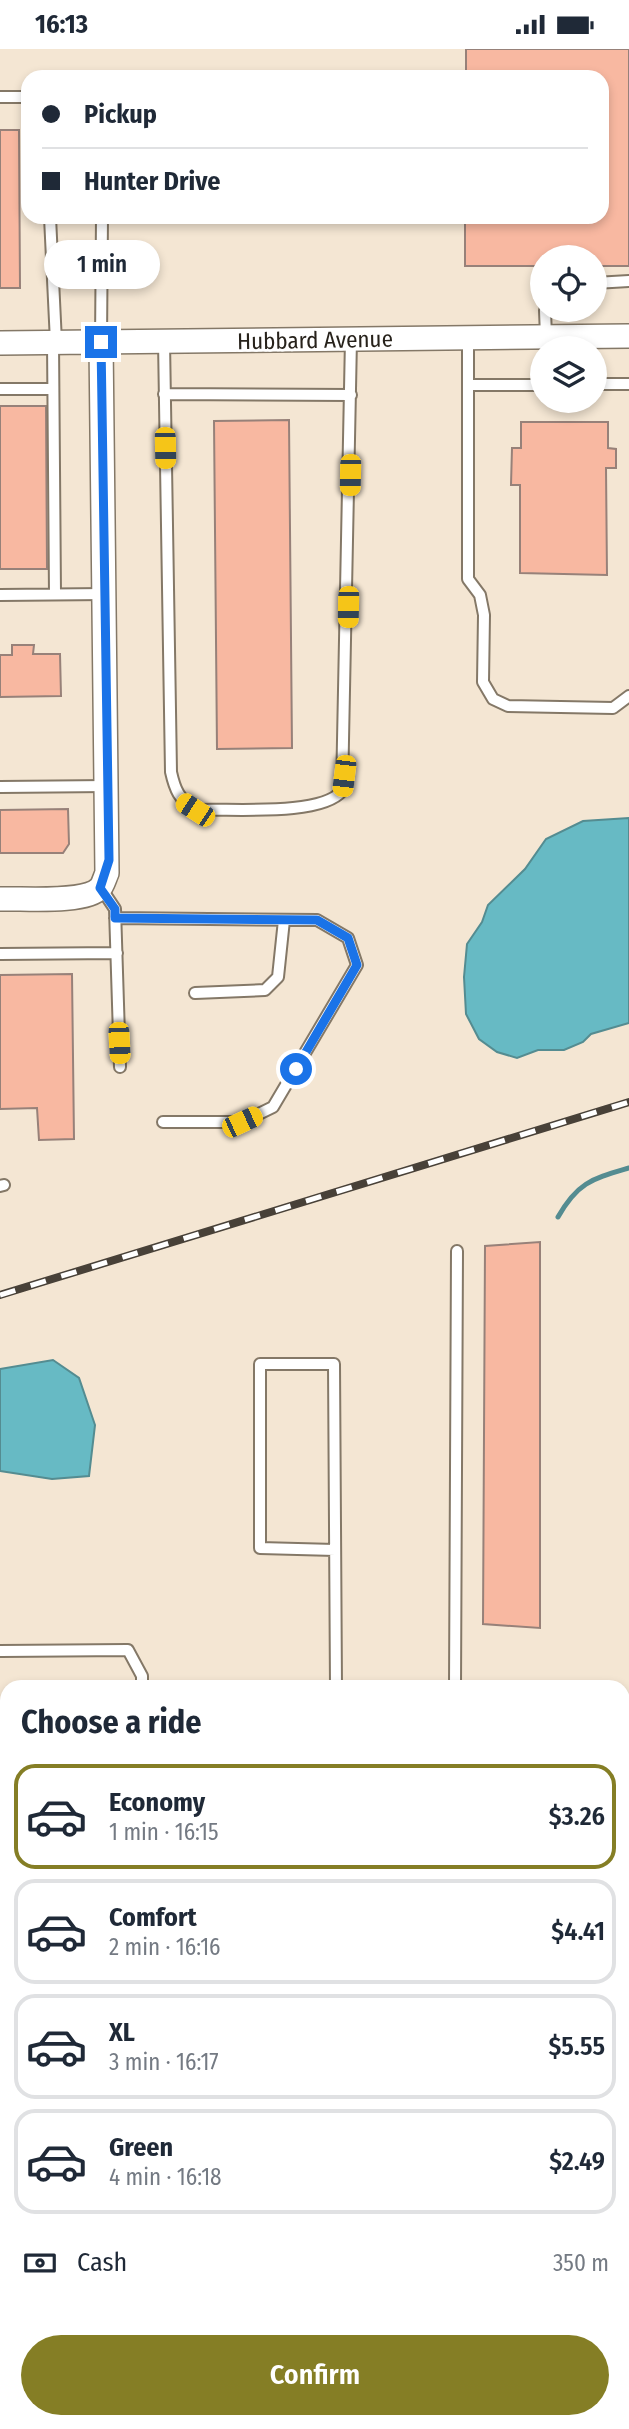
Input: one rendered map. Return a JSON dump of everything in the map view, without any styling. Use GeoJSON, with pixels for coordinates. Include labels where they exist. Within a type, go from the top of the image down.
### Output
{"type":"FeatureCollection","features":[{"type":"Feature","properties":{"kind":"street","name":"Hubbard Avenue"},"geometry":{"type":"LineString","coordinates":[[607,336],[629,336]]}},
{"type":"Feature","properties":{"kind":"street","name":"Hubbard Avenue"},"geometry":{"type":"LineString","coordinates":[[0,343],[530,337]]}},
{"type":"Feature","properties":{"kind":"street"},"geometry":{"type":"LineString","coordinates":[[0,899],[68,898],[89,894],[100,888],[109,860],[101,342]]}},
{"type":"Feature","properties":{"kind":"lane"},"geometry":{"type":"LineString","coordinates":[[0,97],[21,97]]}},
{"type":"Feature","properties":{"kind":"lane"},"geometry":{"type":"LineString","coordinates":[[50,224],[54,342],[55,594]]}},
{"type":"Feature","properties":{"kind":"lane"},"geometry":{"type":"LineString","coordinates":[[101,342],[102,224]]}},
{"type":"Feature","properties":{"kind":"lane"},"geometry":{"type":"LineString","coordinates":[[607,282],[629,281]]}},
{"type":"Feature","properties":{"kind":"lane"},"geometry":{"type":"LineString","coordinates":[[468,338],[468,579],[480,595],[484,615],[483,682],[493,699],[508,706],[613,708],[629,696]]}},
{"type":"Feature","properties":{"kind":"lane"},"geometry":{"type":"LineString","coordinates":[[164,341],[171,772],[182,801],[195,810],[314,806],[335,799],[342,791],[351,339]]}},
{"type":"Feature","properties":{"kind":"lane"},"geometry":{"type":"LineString","coordinates":[[607,384],[629,384]]}},
{"type":"Feature","properties":{"kind":"lane"},"geometry":{"type":"LineString","coordinates":[[468,385],[530,385]]}},
{"type":"Feature","properties":{"kind":"lane"},"geometry":{"type":"LineString","coordinates":[[0,390],[53,389]]}},
{"type":"Feature","properties":{"kind":"lane"},"geometry":{"type":"LineString","coordinates":[[164,394],[351,395]]}},
{"type":"Feature","properties":{"kind":"lane"},"geometry":{"type":"LineString","coordinates":[[0,595],[106,594]]}},
{"type":"Feature","properties":{"kind":"lane"},"geometry":{"type":"LineString","coordinates":[[0,787],[108,786]]}},
{"type":"Feature","properties":{"kind":"lane"},"geometry":{"type":"LineString","coordinates":[[100,888],[115,909],[120,1066]]}},
{"type":"Feature","properties":{"kind":"lane"},"geometry":{"type":"LineString","coordinates":[[115,918],[317,920],[348,938],[357,965],[273,1107],[242,1122],[163,1122]]}},
{"type":"Feature","properties":{"kind":"lane"},"geometry":{"type":"LineString","coordinates":[[195,993],[265,991],[278,977],[284,920]]}},
{"type":"Feature","properties":{"kind":"lane"},"geometry":{"type":"LineString","coordinates":[[0,954],[117,953]]}},
{"type":"Feature","properties":{"kind":"lane"},"geometry":{"type":"LineString","coordinates":[[455,1680],[457,1251]]}},
{"type":"Feature","properties":{"kind":"lane"},"geometry":{"type":"LineString","coordinates":[[335,1550],[260,1548],[260,1364],[334,1364],[336,1680]]}},
{"type":"Feature","properties":{"kind":"lane"},"geometry":{"type":"LineString","coordinates":[[0,1651],[128,1650],[142,1680]]}},
{"type":"Feature","properties":{"kind":"water"},"geometry":{"type":"Polygon","coordinates":[[[629,818],[629,1023],[591,1034],[583,1042],[564,1050],[538,1050],[517,1058],[497,1052],[479,1039],[466,1014],[464,977],[467,944],[482,922],[488,905],[525,869],[546,839],[583,821],[629,818]]]}},
{"type":"Feature","properties":{"kind":"water"},"geometry":{"type":"Polygon","coordinates":[[[53,1360],[79,1378],[95,1425],[89,1476],[52,1479],[0,1471],[0,1369],[53,1360]]]}},
{"type":"Feature","properties":{"kind":"building"},"geometry":{"type":"Polygon","coordinates":[[[466,49],[629,49],[629,266],[607,266],[607,245],[530,245],[530,266],[465,266],[465,224],[609,224],[609,70],[466,70],[466,49]]]}},
{"type":"Feature","properties":{"kind":"building"},"geometry":{"type":"Polygon","coordinates":[[[0,130],[19,130],[20,288],[0,288],[0,130]]]}},
{"type":"Feature","properties":{"kind":"building"},"geometry":{"type":"Polygon","coordinates":[[[0,406],[46,406],[47,569],[0,569],[0,406]]]}},
{"type":"Feature","properties":{"kind":"building"},"geometry":{"type":"Polygon","coordinates":[[[289,420],[292,748],[217,749],[214,421],[289,420]]]}},
{"type":"Feature","properties":{"kind":"building"},"geometry":{"type":"Polygon","coordinates":[[[521,422],[608,422],[608,448],[616,449],[616,468],[606,468],[607,575],[520,573],[520,485],[511,485],[512,448],[521,448],[521,422]]]}},
{"type":"Feature","properties":{"kind":"building"},"geometry":{"type":"Polygon","coordinates":[[[12,645],[34,645],[33,654],[60,654],[61,696],[0,697],[0,655],[12,655],[12,645]]]}},
{"type":"Feature","properties":{"kind":"building"},"geometry":{"type":"Polygon","coordinates":[[[68,809],[69,844],[63,853],[0,853],[0,810],[68,809]]]}},
{"type":"Feature","properties":{"kind":"building"},"geometry":{"type":"Polygon","coordinates":[[[72,974],[74,1139],[39,1140],[37,1108],[0,1109],[0,975],[72,974]]]}},
{"type":"Feature","properties":{"kind":"building"},"geometry":{"type":"Polygon","coordinates":[[[540,1242],[540,1628],[483,1624],[485,1246],[540,1242]]]}},
{"type":"Feature","properties":{"kind":"waterway"},"geometry":{"type":"LineString","coordinates":[[558,1217],[572,1196],[587,1183],[629,1168]]}},
{"type":"Feature","properties":{"kind":"railway"},"geometry":{"type":"LineString","coordinates":[[0,1295],[629,1102]]}},
{"type":"Feature","properties":{"kind":"route"},"geometry":{"type":"LineString","coordinates":[[101,342],[109,860],[100,888],[115,909],[115,918],[317,920],[348,938],[357,965],[296,1069]]}}]}
